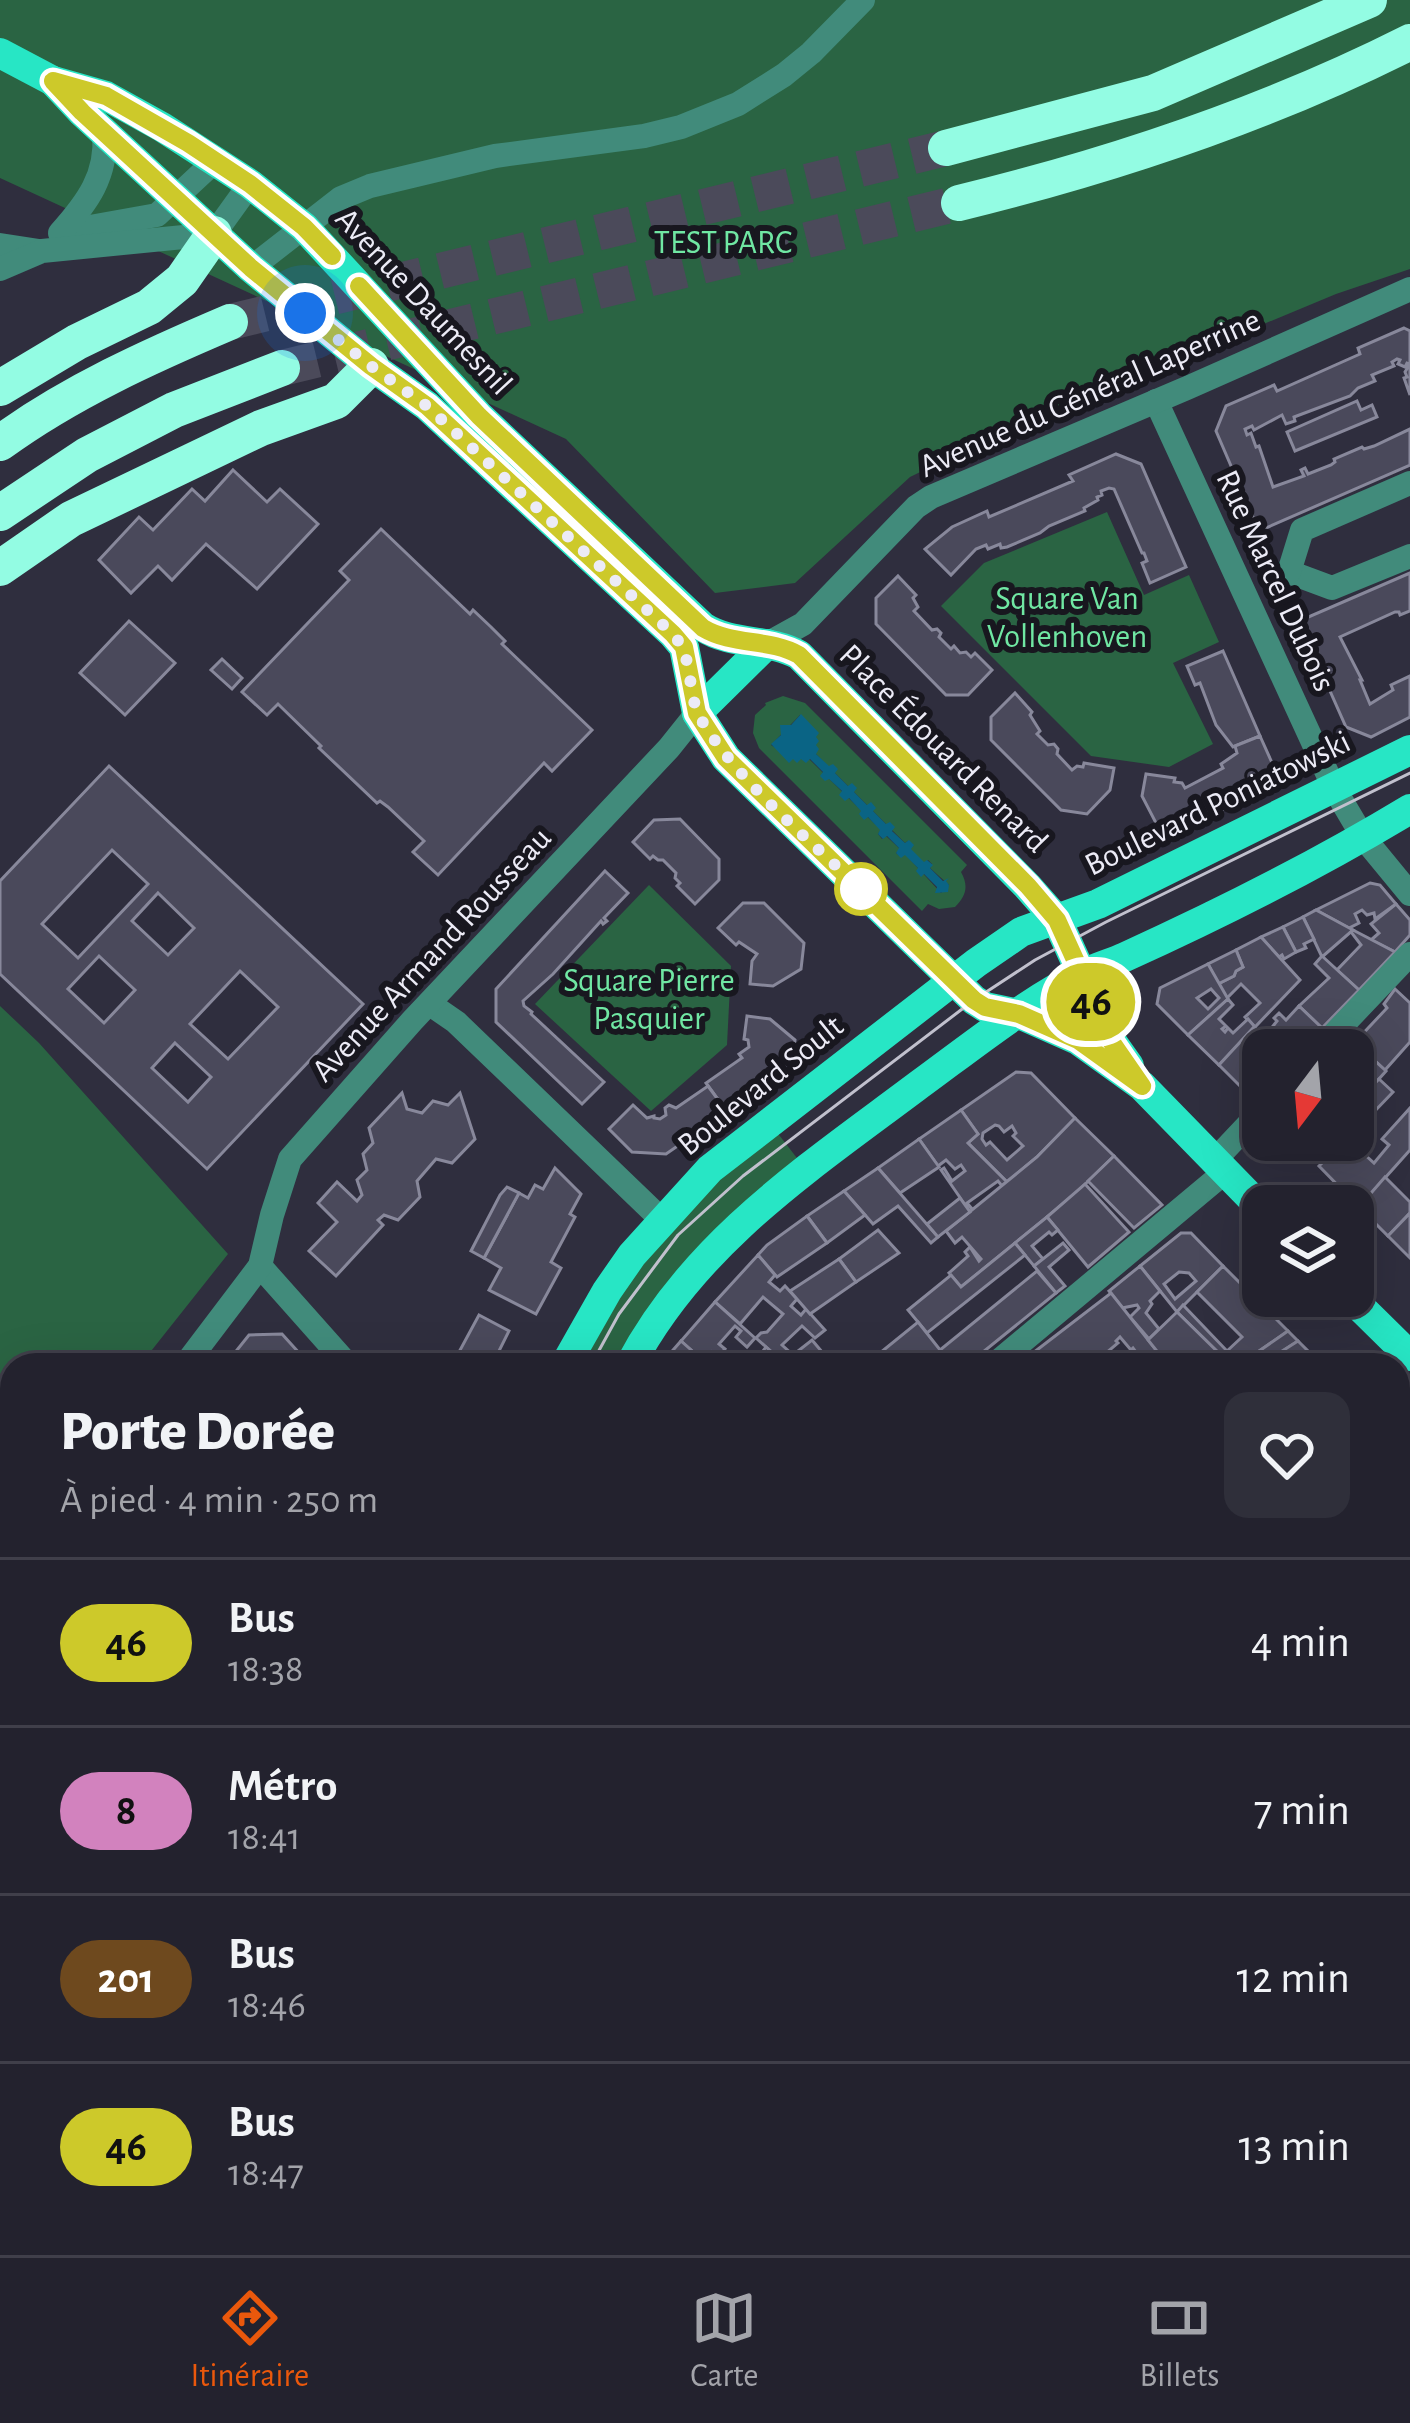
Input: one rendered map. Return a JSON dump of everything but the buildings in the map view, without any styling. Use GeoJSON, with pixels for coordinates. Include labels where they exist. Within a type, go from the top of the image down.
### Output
{"type":"FeatureCollection","features":[{"type":"Feature","properties":{"kind":"highway"},"geometry":{"type":"LineString","coordinates":[[946,148],[1153,93],[1369,0]]}},
{"type":"Feature","properties":{"kind":"highway"},"geometry":{"type":"LineString","coordinates":[[959,203],[1064,177],[1196,134],[1410,42]]}},
{"type":"Feature","properties":{"kind":"highway"},"geometry":{"type":"LineString","coordinates":[[0,388],[159,300],[182,280],[214,234]]}},
{"type":"Feature","properties":{"kind":"highway"},"geometry":{"type":"LineString","coordinates":[[0,443],[134,363],[230,322]]}},
{"type":"Feature","properties":{"kind":"highway"},"geometry":{"type":"LineString","coordinates":[[0,568],[90,509],[261,428],[336,401],[371,366]]}},
{"type":"Feature","properties":{"kind":"highway"},"geometry":{"type":"LineString","coordinates":[[0,513],[87,455],[174,410],[282,368]]}},
{"type":"Feature","properties":{"kind":"main road","name":"Avenue Daumesnil"},"geometry":{"type":"LineString","coordinates":[[0,53],[53,81],[106,96],[250,184],[304,227],[691,634]]}},
{"type":"Feature","properties":{"kind":"main road","name":"Avenue Daumesnil"},"geometry":{"type":"LineString","coordinates":[[53,81],[251,268],[427,406],[691,634]]}},
{"type":"Feature","properties":{"kind":"main road"},"geometry":{"type":"LineString","coordinates":[[371,366],[403,332]]}},
{"type":"Feature","properties":{"kind":"main road"},"geometry":{"type":"LineString","coordinates":[[691,634],[684,647],[697,713],[726,758],[974,1000],[1078,1040],[1142,1086]]}},
{"type":"Feature","properties":{"kind":"main road","name":"Place Édouard Renard"},"geometry":{"type":"LineString","coordinates":[[691,634],[786,648],[814,669],[1057,920],[1070,982]]}},
{"type":"Feature","properties":{"kind":"main road"},"geometry":{"type":"LineString","coordinates":[[697,713],[767,644]]}},
{"type":"Feature","properties":{"kind":"main road","name":"Boulevard Poniatowski"},"geometry":{"type":"LineString","coordinates":[[1057,920],[1410,750]]}},
{"type":"Feature","properties":{"kind":"main road"},"geometry":{"type":"LineString","coordinates":[[637,1353],[673,1295],[725,1237],[801,1172],[1019,1014],[1070,982],[1336,854],[1410,809]]}},
{"type":"Feature","properties":{"kind":"main road","name":"Boulevard Soult"},"geometry":{"type":"LineString","coordinates":[[573,1353],[632,1255],[710,1169],[1021,932],[1057,920]]}},
{"type":"Feature","properties":{"kind":"main road"},"geometry":{"type":"LineString","coordinates":[[1070,982],[1142,1086],[1242,1189]]}},
{"type":"Feature","properties":{"kind":"main road"},"geometry":{"type":"LineString","coordinates":[[1370,1317],[1407,1353]]}},
{"type":"Feature","properties":{"kind":"street"},"geometry":{"type":"LineString","coordinates":[[251,268],[341,198],[370,186],[495,156],[644,136],[738,104],[811,53],[863,0]]}},
{"type":"Feature","properties":{"kind":"street"},"geometry":{"type":"LineString","coordinates":[[0,268],[41,251],[84,206],[97,184],[104,133]]}},
{"type":"Feature","properties":{"kind":"street"},"geometry":{"type":"LineString","coordinates":[[62,232],[157,215],[215,161]]}},
{"type":"Feature","properties":{"kind":"street"},"geometry":{"type":"LineString","coordinates":[[0,245],[41,251],[214,234],[250,184]]}},
{"type":"Feature","properties":{"kind":"street","name":"Avenue du Général Laperrine"},"geometry":{"type":"LineString","coordinates":[[767,644],[803,624],[931,496],[1410,289]]}},
{"type":"Feature","properties":{"kind":"street","name":"Rue Marcel Dubois"},"geometry":{"type":"LineString","coordinates":[[1156,401],[1334,788],[1363,837],[1410,894]]}},
{"type":"Feature","properties":{"kind":"street"},"geometry":{"type":"LineString","coordinates":[[1410,483],[1302,530],[1284,574],[1332,587],[1410,556]]}},
{"type":"Feature","properties":{"kind":"street","name":"Avenue Armand Rousseau"},"geometry":{"type":"LineString","coordinates":[[260,1266],[290,1159],[697,713]]}},
{"type":"Feature","properties":{"kind":"street"},"geometry":{"type":"LineString","coordinates":[[1339,1029],[1410,954]]}},
{"type":"Feature","properties":{"kind":"street"},"geometry":{"type":"LineString","coordinates":[[421,1013],[456,1022],[662,1220]]}},
{"type":"Feature","properties":{"kind":"street"},"geometry":{"type":"LineString","coordinates":[[1008,1353],[1220,1167],[1242,1137]]}},
{"type":"Feature","properties":{"kind":"street"},"geometry":{"type":"LineString","coordinates":[[194,1353],[260,1266],[337,1353]]}},
{"type":"Feature","properties":{"kind":"green space","name":"TEST PARC"},"geometry":{"type":"Polygon","coordinates":[[[0,0],[1410,0],[1410,269],[1336,294],[992,437],[910,477],[795,583],[715,593],[566,439],[0,178],[0,0]]]}},
{"type":"Feature","properties":{"kind":"green space","name":"Square Van Vollenhoven"},"geometry":{"type":"Polygon","coordinates":[[[1107,512],[1144,595],[1189,575],[1219,642],[1173,663],[1213,744],[1169,767],[1091,756],[941,606],[984,563],[1107,512]]]}},
{"type":"Feature","properties":{"kind":"green space"},"geometry":{"type":"Polygon","coordinates":[[[783,696],[805,703],[967,865],[961,872],[965,891],[955,907],[939,909],[928,904],[922,911],[759,748],[753,733],[755,715],[765,703],[783,696]],[[800,715],[771,745],[793,759],[809,759],[881,830],[882,839],[886,836],[900,849],[896,853],[905,854],[941,893],[949,885],[834,772],[833,765],[829,767],[815,753],[815,737],[800,715]]]}},
{"type":"Feature","properties":{"kind":"green space","name":"Square Pierre Pasquier"},"geometry":{"type":"Polygon","coordinates":[[[649,885],[731,966],[727,1045],[651,1111],[535,1004],[649,885]]]}},
{"type":"Feature","properties":{"kind":"green space"},"geometry":{"type":"Polygon","coordinates":[[[0,1006],[39,1043],[228,1254],[150,1353],[0,1353],[0,1006]]]}},
{"type":"Feature","properties":{"kind":"green space"},"geometry":{"type":"Polygon","coordinates":[[[776,1131],[800,1162],[629,1353],[584,1353],[617,1295],[702,1193],[776,1131]]]}},
{"type":"Feature","properties":{"kind":"water"},"geometry":{"type":"Polygon","coordinates":[[[801,714],[819,733],[816,754],[838,769],[835,773],[848,786],[852,783],[857,788],[854,792],[867,805],[871,802],[873,811],[895,827],[892,831],[914,845],[911,849],[933,865],[930,868],[943,881],[949,878],[948,892],[935,893],[937,887],[924,874],[921,877],[905,855],[901,858],[896,853],[899,848],[887,836],[883,839],[849,798],[845,801],[839,795],[842,791],[820,776],[823,772],[810,759],[789,763],[771,744],[781,735],[780,725],[791,725],[801,714]]]}},
{"type":"Feature","properties":{"kind":"tunnel"},"geometry":{"type":"LineString","coordinates":[[230,322],[946,148]]}},
{"type":"Feature","properties":{"kind":"tunnel"},"geometry":{"type":"LineString","coordinates":[[282,368],[959,203]]}},
{"type":"Feature","properties":{"kind":"tram line"},"geometry":{"type":"LineString","coordinates":[[598,1353],[619,1314],[678,1235],[743,1176],[974,1000],[1106,922],[1410,773]]}},
{"type":"Feature","properties":{"kind":"bus line","name":"46"},"geometry":{"type":"LineString","coordinates":[[332,256],[250,184],[188,143],[106,96],[53,81],[251,268],[427,406],[673,634],[684,647],[697,713],[726,758],[974,1000],[1078,1040],[1142,1086],[1097,1021],[1057,920],[1028,886],[799,655],[786,648],[727,639],[703,628],[479,416],[359,286]]}},
{"type":"Feature","properties":{"kind":"route"},"geometry":{"type":"LineString","coordinates":[[305,313],[427,406],[673,634],[684,647],[697,713],[726,758],[861,889]]}}]}
